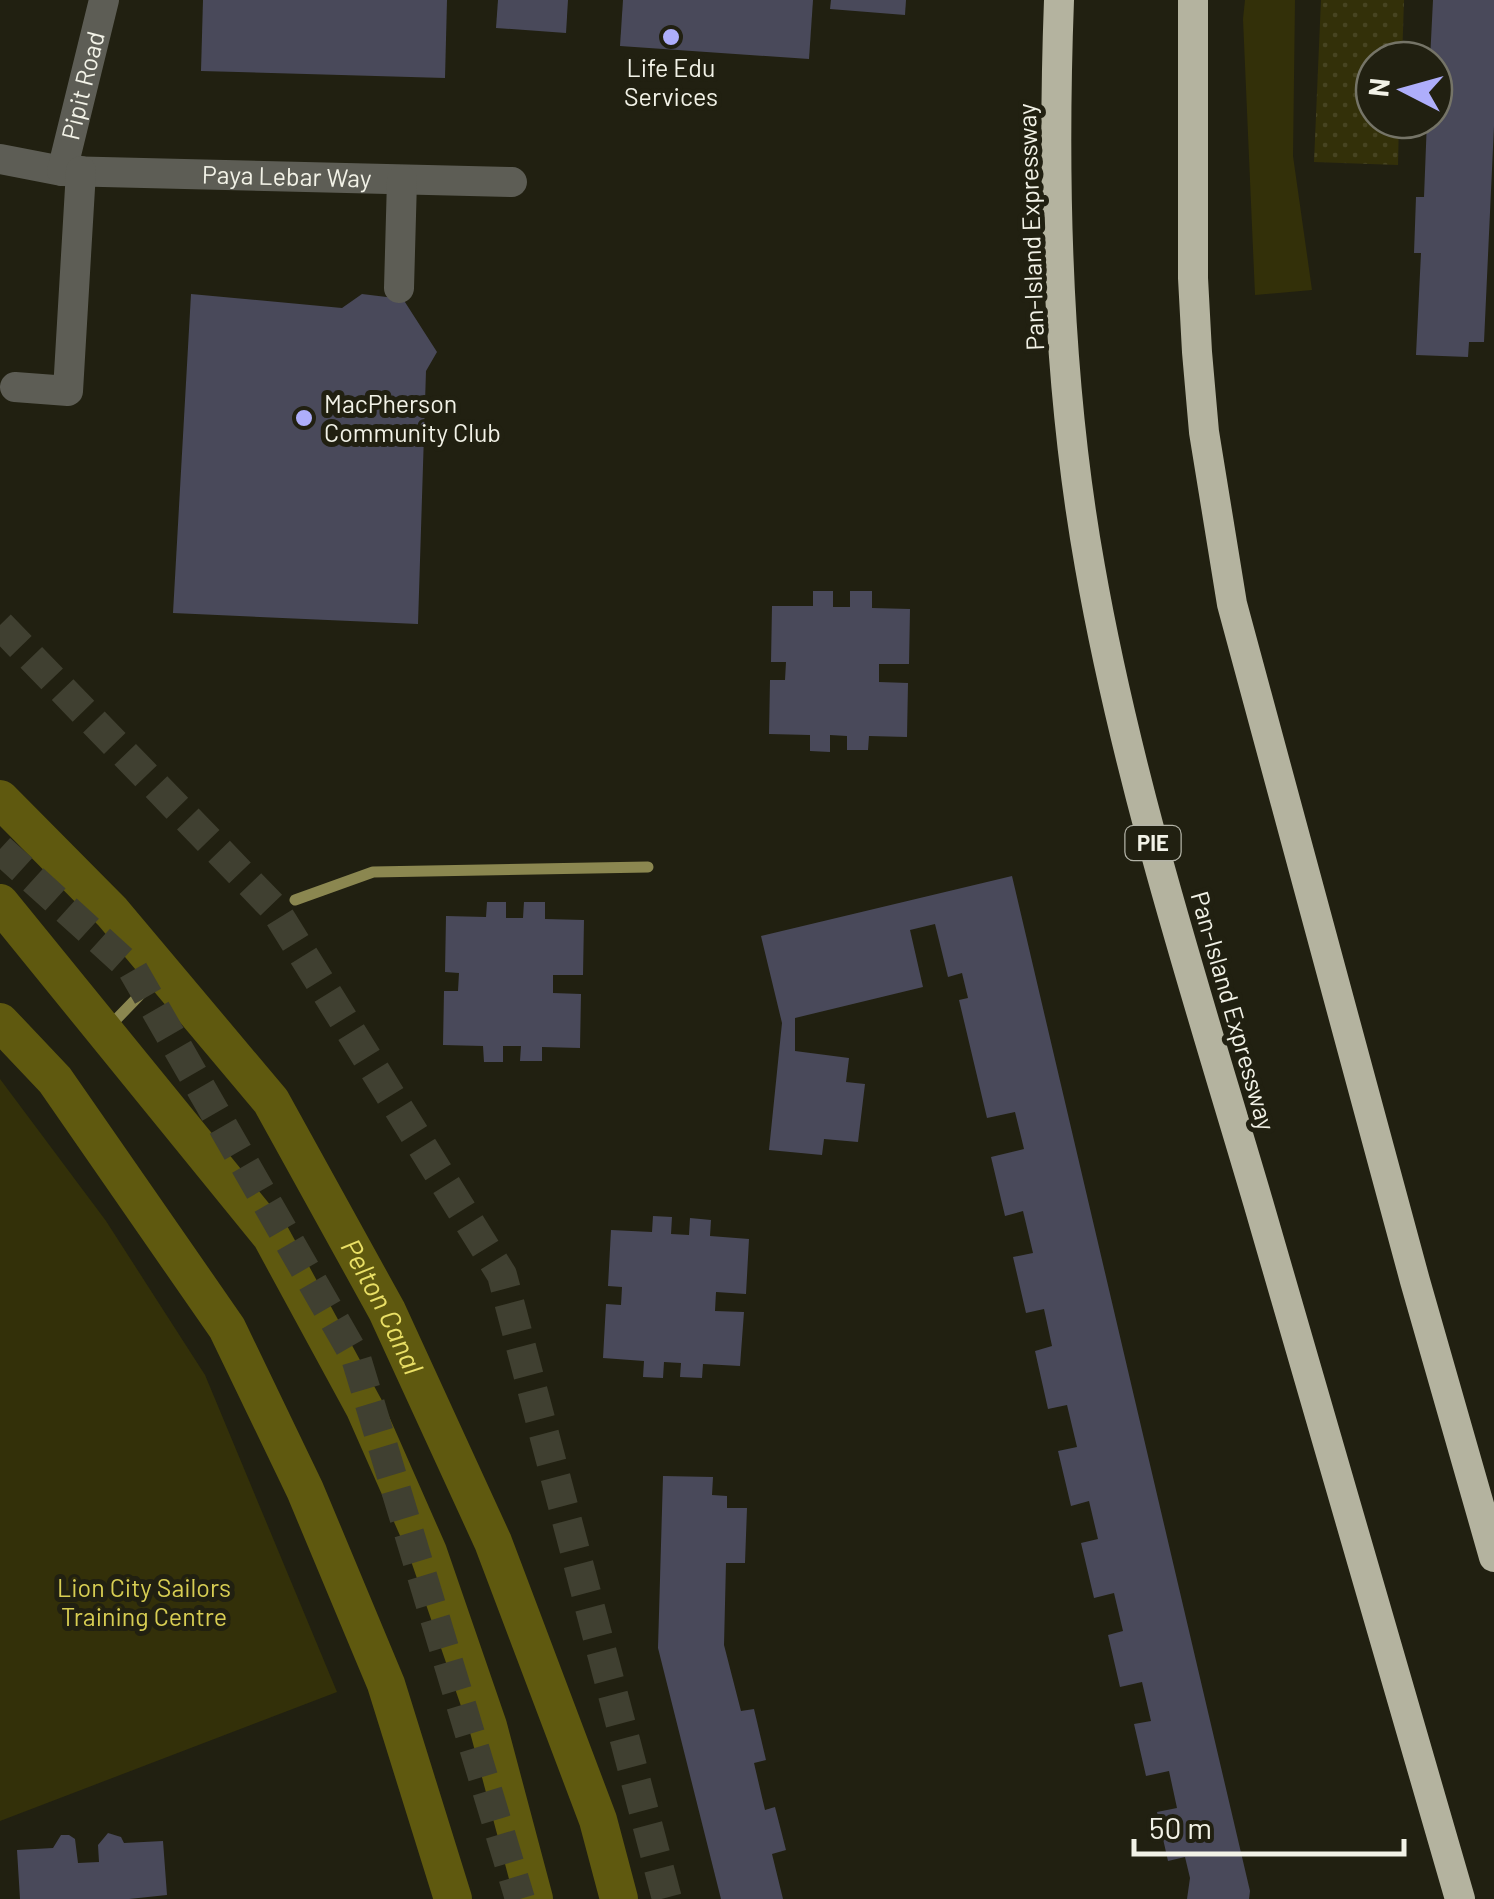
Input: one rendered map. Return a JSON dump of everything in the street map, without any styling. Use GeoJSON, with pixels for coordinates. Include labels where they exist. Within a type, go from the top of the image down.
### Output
{"type":"FeatureCollection","features":[{"type":"Feature","properties":{"kind":"highway","name":"Pan-Island Expressway"},"geometry":{"type":"LineString","coordinates":[[1059,0],[1056,93],[1061,300],[1090,566],[1139,796],[1460,1899]]}},
{"type":"Feature","properties":{"kind":"highway"},"geometry":{"type":"LineString","coordinates":[[1193,0],[1193,278],[1197,352],[1204,432],[1232,604],[1415,1281],[1494,1557]]}},
{"type":"Feature","properties":{"kind":"street","name":"Pipit Road"},"geometry":{"type":"LineString","coordinates":[[15,387],[68,390],[72,171],[104,0]]}},
{"type":"Feature","properties":{"kind":"street","name":"Paya Lebar Way"},"geometry":{"type":"LineString","coordinates":[[0,159],[72,171],[512,182]]}},
{"type":"Feature","properties":{"kind":"street"},"geometry":{"type":"LineString","coordinates":[[399,288],[402,180]]}},
{"type":"Feature","properties":{"kind":"green space"},"geometry":{"type":"Polygon","coordinates":[[[1245,0],[1295,0],[1293,156],[1312,290],[1255,295],[1245,0]]]}},
{"type":"Feature","properties":{"kind":"green space"},"geometry":{"type":"Polygon","coordinates":[[[1321,0],[1404,0],[1403,40],[1354,40],[1354,140],[1399,140],[1398,165],[1314,162],[1321,0]]]}},
{"type":"Feature","properties":{"kind":"green space","name":"Lion City Sailors Training Centre"},"geometry":{"type":"Polygon","coordinates":[[[0,1079],[106,1221],[205,1375],[337,1692],[0,1821],[0,1079]]]}},
{"type":"Feature","properties":{"kind":"building"},"geometry":{"type":"Polygon","coordinates":[[[203,0],[447,0],[445,78],[201,71],[203,0]]]}},
{"type":"Feature","properties":{"kind":"building"},"geometry":{"type":"Polygon","coordinates":[[[498,0],[568,0],[566,33],[496,28],[498,0]]]}},
{"type":"Feature","properties":{"kind":"building"},"geometry":{"type":"Polygon","coordinates":[[[623,0],[813,0],[809,59],[620,46],[623,0]]]}},
{"type":"Feature","properties":{"kind":"building"},"geometry":{"type":"Polygon","coordinates":[[[831,0],[906,0],[905,15],[830,9],[831,0]]]}},
{"type":"Feature","properties":{"kind":"building"},"geometry":{"type":"Polygon","coordinates":[[[1433,0],[1494,0],[1494,126],[1484,342],[1469,342],[1468,357],[1416,355],[1421,253],[1414,253],[1416,197],[1424,197],[1426,140],[1454,140],[1454,40],[1431,40],[1433,0]]]}},
{"type":"Feature","properties":{"kind":"building","name":"MacPherson Community Club"},"geometry":{"type":"Polygon","coordinates":[[[191,294],[342,308],[362,294],[403,299],[437,352],[426,371],[418,624],[173,613],[191,294]]]}},
{"type":"Feature","properties":{"kind":"building"},"geometry":{"type":"Polygon","coordinates":[[[813,591],[833,591],[833,607],[850,607],[850,591],[872,591],[872,608],[910,609],[909,664],[879,664],[879,682],[908,683],[907,737],[869,736],[868,750],[847,750],[847,736],[830,735],[830,752],[810,751],[810,735],[769,734],[770,680],[785,680],[786,662],[771,662],[772,606],[813,606],[813,591]]]}},
{"type":"Feature","properties":{"kind":"building"},"geometry":{"type":"Polygon","coordinates":[[[1012,876],[1249,1899],[1187,1899],[1190,1878],[1185,1857],[1168,1861],[1157,1812],[1177,1808],[1169,1771],[1146,1776],[1134,1724],[1151,1721],[1142,1682],[1120,1687],[1108,1635],[1123,1631],[1114,1593],[1094,1598],[1081,1543],[1098,1539],[1089,1501],[1071,1506],[1058,1451],[1077,1447],[1067,1405],[1048,1409],[1035,1351],[1052,1346],[1044,1309],[1026,1313],[1013,1257],[1033,1253],[1023,1211],[1005,1216],[991,1157],[1024,1149],[1015,1112],[987,1118],[959,1000],[968,998],[962,973],[948,977],[935,924],[910,930],[923,987],[795,1018],[795,1051],[849,1058],[846,1082],[865,1084],[858,1142],[824,1139],[822,1155],[769,1150],[782,1023],[761,936],[1012,876]]]}},
{"type":"Feature","properties":{"kind":"building"},"geometry":{"type":"Polygon","coordinates":[[[487,902],[506,902],[506,918],[523,918],[524,902],[545,902],[545,919],[584,920],[583,975],[553,975],[553,993],[581,994],[580,1048],[542,1047],[542,1061],[520,1061],[521,1046],[503,1046],[503,1062],[484,1062],[483,1046],[443,1045],[444,991],[458,991],[459,973],[445,972],[446,916],[486,917],[487,902]]]}},
{"type":"Feature","properties":{"kind":"building"},"geometry":{"type":"Polygon","coordinates":[[[653,1216],[672,1217],[671,1234],[689,1235],[690,1218],[711,1220],[710,1236],[749,1239],[746,1294],[716,1292],[715,1311],[744,1312],[740,1366],[703,1364],[702,1378],[680,1377],[681,1363],[664,1362],[663,1378],[643,1377],[644,1361],[603,1358],[606,1304],[621,1305],[622,1287],[608,1286],[611,1230],[652,1232],[653,1216]]]}},
{"type":"Feature","properties":{"kind":"building"},"geometry":{"type":"Polygon","coordinates":[[[663,1476],[713,1477],[712,1495],[727,1496],[727,1508],[747,1508],[745,1563],[726,1563],[724,1645],[741,1711],[754,1709],[766,1760],[754,1763],[765,1810],[775,1807],[786,1850],[772,1854],[783,1899],[721,1899],[658,1648],[663,1476]]]}},
{"type":"Feature","properties":{"kind":"building"},"geometry":{"type":"Polygon","coordinates":[[[108,1833],[121,1837],[124,1843],[163,1841],[167,1895],[20,1899],[17,1850],[53,1848],[61,1835],[69,1835],[75,1839],[78,1863],[99,1862],[98,1845],[108,1833]]]}},
{"type":"Feature","properties":{"kind":"waterway","name":"Pelton Canal"},"geometry":{"type":"LineString","coordinates":[[0,799],[112,912],[271,1101],[387,1311],[493,1542],[598,1820],[619,1899]]}},
{"type":"Feature","properties":{"kind":"waterway"},"geometry":{"type":"LineString","coordinates":[[295,900],[373,872],[648,867]]}},
{"type":"Feature","properties":{"kind":"waterway","name":"Pelton Canal"},"geometry":{"type":"LineString","coordinates":[[0,903],[271,1236],[365,1409],[428,1552],[488,1726],[534,1899]]}},
{"type":"Feature","properties":{"kind":"waterway"},"geometry":{"type":"LineString","coordinates":[[104,1032],[162,972]]}},
{"type":"Feature","properties":{"kind":"waterway","name":"Pelton Canal"},"geometry":{"type":"LineString","coordinates":[[0,1022],[55,1080],[227,1328],[305,1490],[386,1684],[453,1899]]}},
{"type":"Feature","properties":{"kind":"tunnel"},"geometry":{"type":"LineString","coordinates":[[0,625],[274,908],[502,1275],[667,1899]]}},
{"type":"Feature","properties":{"kind":"tunnel"},"geometry":{"type":"LineString","coordinates":[[0,849],[133,970],[356,1358],[520,1899]]}},
{"type":"Feature","properties":{"kind":"place","name":"Life Edu Services"},"geometry":{"type":"Point","coordinates":[671,37]}},
{"type":"Feature","properties":{"kind":"place","name":"MacPherson Community Club"},"geometry":{"type":"Point","coordinates":[304,418]}}]}
